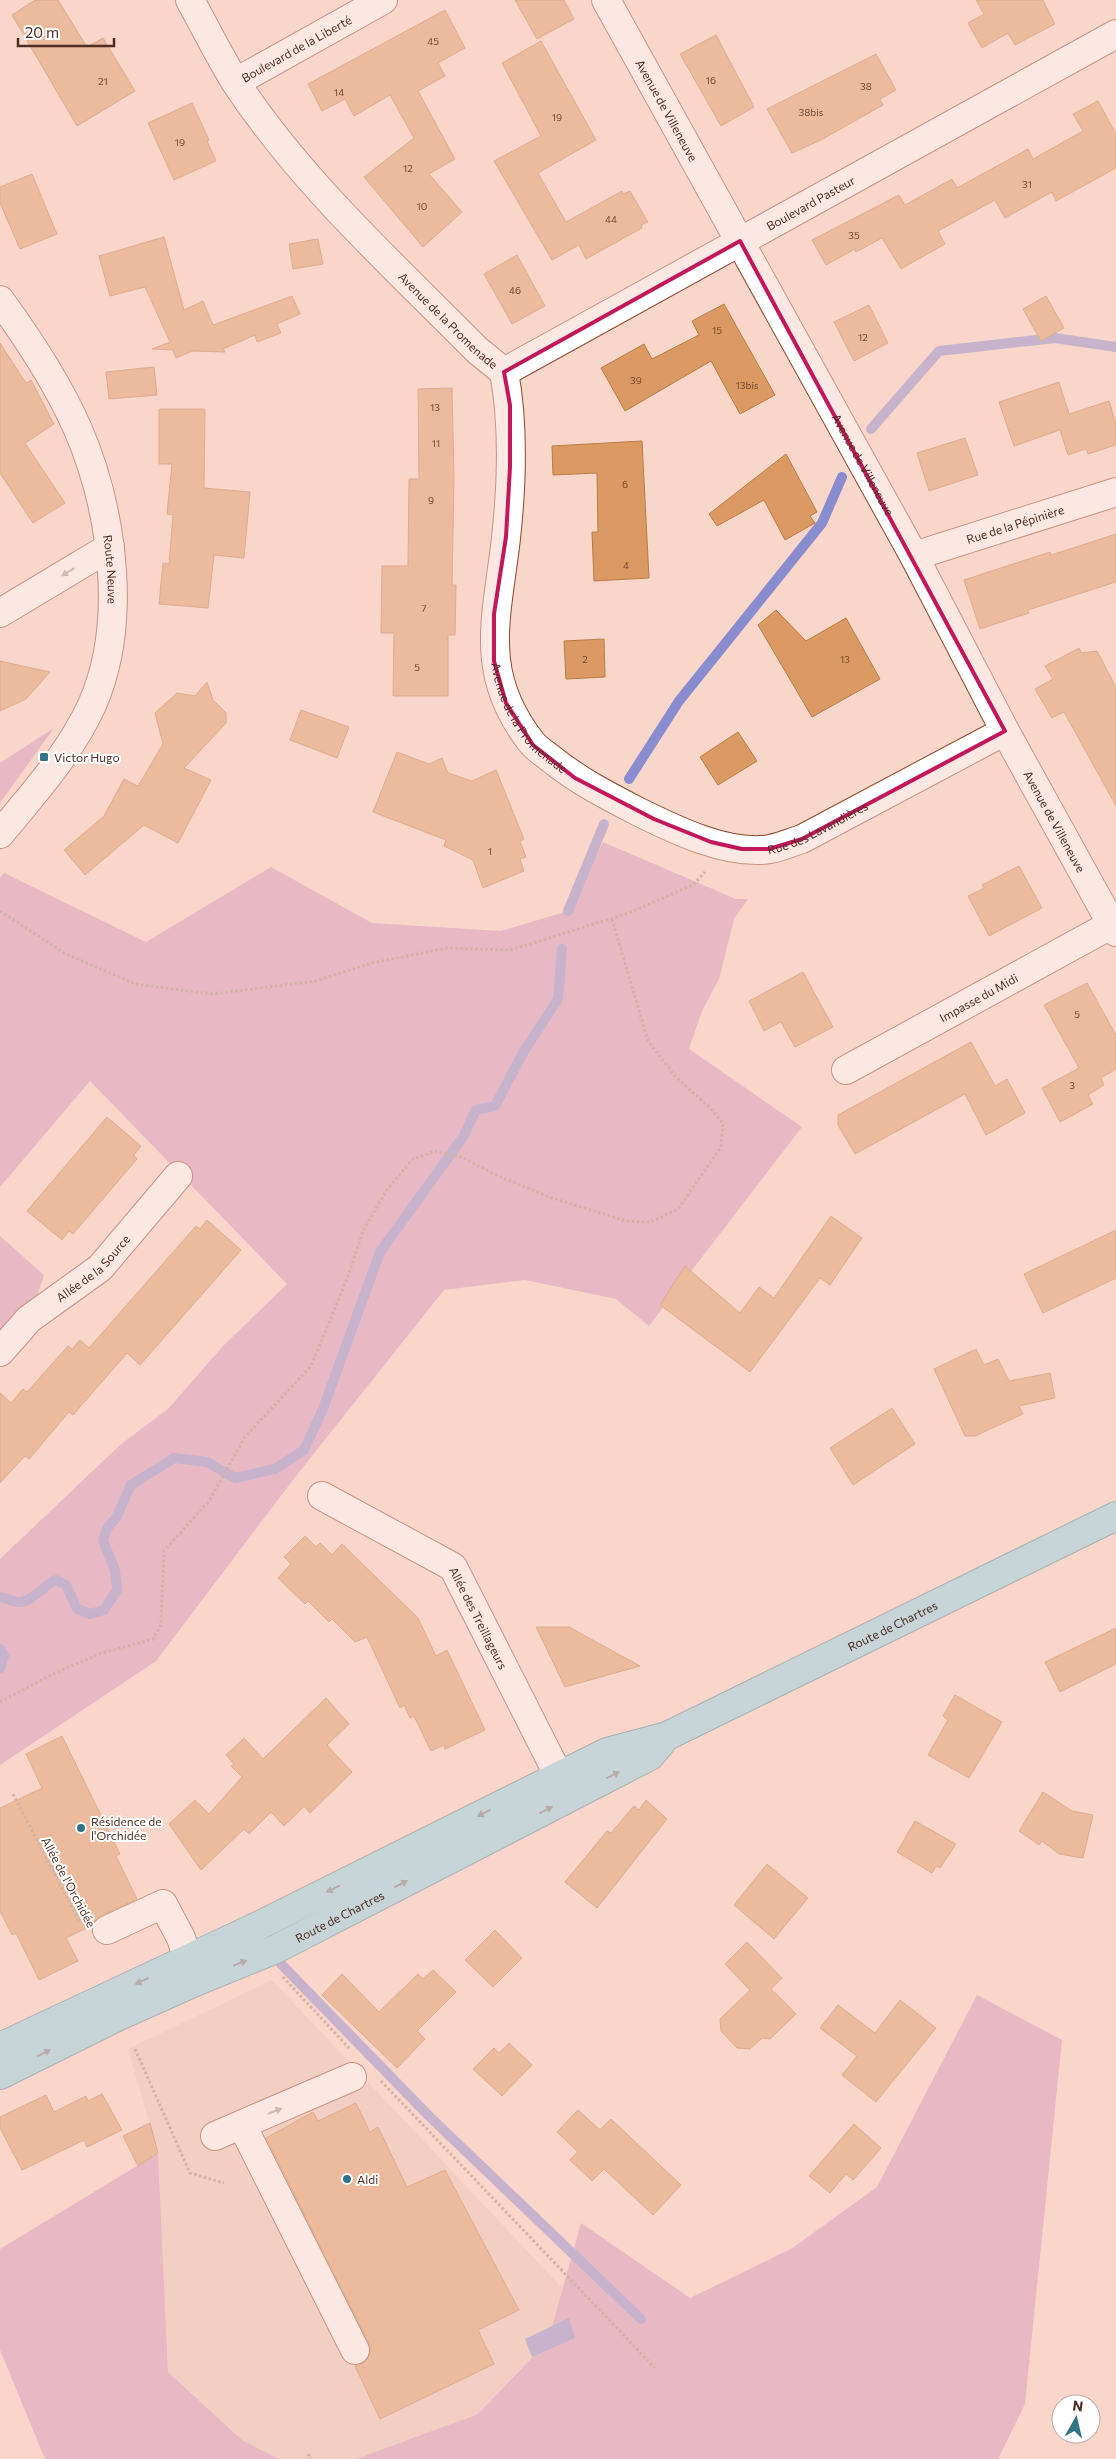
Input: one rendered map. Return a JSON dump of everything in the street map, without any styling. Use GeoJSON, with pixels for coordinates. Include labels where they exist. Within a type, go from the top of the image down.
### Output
{"type":"FeatureCollection","features":[{"type":"Feature","properties":{"kind":"main road","name":"Route de Chartres"},"geometry":{"type":"LineString","coordinates":[[0,2075],[119,2016],[190,1971],[264,1953],[564,1786],[606,1752],[667,1736],[1116,1516]]}},
{"type":"Feature","properties":{"kind":"main road","name":"Route de Chartres"},"geometry":{"type":"LineString","coordinates":[[0,2047],[190,1971],[564,1786]]}},
{"type":"Feature","properties":{"kind":"street","name":"Avenue de la Promenade"},"geometry":{"type":"LineString","coordinates":[[190,0],[236,82],[269,128],[320,190],[477,350],[504,372],[510,405],[510,467],[506,537],[494,614],[494,661],[506,703],[533,745],[575,778],[619,802]]}},
{"type":"Feature","properties":{"kind":"street","name":"Boulevard de la Liberté"},"geometry":{"type":"LineString","coordinates":[[236,82],[383,0]]}},
{"type":"Feature","properties":{"kind":"street","name":"Avenue de Villeneuve"},"geometry":{"type":"LineString","coordinates":[[606,0],[914,556],[1005,730],[1114,926]]}},
{"type":"Feature","properties":{"kind":"street","name":"Boulevard Pasteur"},"geometry":{"type":"LineString","coordinates":[[504,372],[1116,34]]}},
{"type":"Feature","properties":{"kind":"street","name":"Route Neuve"},"geometry":{"type":"LineString","coordinates":[[0,300],[40,359],[83,439],[97,479],[106,515],[110,547],[112,626],[104,666],[93,703],[76,735],[48,776],[0,834]]}},
{"type":"Feature","properties":{"kind":"street","name":"Rue de la Pépinière"},"geometry":{"type":"LineString","coordinates":[[914,556],[1116,492]]}},
{"type":"Feature","properties":{"kind":"street"},"geometry":{"type":"LineString","coordinates":[[0,613],[110,547]]}},
{"type":"Feature","properties":{"kind":"street","name":"Rue des Lavandières"},"geometry":{"type":"LineString","coordinates":[[619,802],[654,819],[711,842],[742,849],[769,849],[802,839],[1005,730]]}},
{"type":"Feature","properties":{"kind":"street","name":"Impasse du Midi"},"geometry":{"type":"LineString","coordinates":[[846,1070],[1114,926]]}},
{"type":"Feature","properties":{"kind":"street","name":"Allée de la Source"},"geometry":{"type":"LineString","coordinates":[[0,1352],[29,1319],[100,1268],[178,1176]]}},
{"type":"Feature","properties":{"kind":"street","name":"Allée des Treillageurs"},"geometry":{"type":"LineString","coordinates":[[322,1496],[453,1567],[564,1786]]}},
{"type":"Feature","properties":{"kind":"street"},"geometry":{"type":"LineString","coordinates":[[107,1930],[163,1904],[181,1938],[190,1971]]}},
{"type":"Feature","properties":{"kind":"street"},"geometry":{"type":"LineString","coordinates":[[215,2136],[303,2100],[361,2069]]}},
{"type":"Feature","properties":{"kind":"street"},"geometry":{"type":"LineString","coordinates":[[242,2125],[355,2350]]}},
{"type":"Feature","properties":{"kind":"path"},"geometry":{"type":"LineString","coordinates":[[0,911],[64,953],[135,984],[213,994],[315,981],[372,963],[447,948],[510,950],[612,919],[693,885],[730,846]]}},
{"type":"Feature","properties":{"kind":"path"},"geometry":{"type":"LineString","coordinates":[[0,1702],[55,1673],[90,1658],[153,1639],[161,1624],[164,1551],[209,1501],[245,1437],[311,1366],[347,1279],[363,1231],[388,1188],[413,1159],[436,1151],[464,1158],[496,1175],[549,1197],[626,1221],[651,1222],[678,1209],[721,1147],[722,1123],[710,1108],[675,1076],[648,1041],[612,919]]}},
{"type":"Feature","properties":{"kind":"path","name":"Allée de l'Orchidée"},"geometry":{"type":"LineString","coordinates":[[13,1794],[80,1923]]}},
{"type":"Feature","properties":{"kind":"path"},"geometry":{"type":"LineString","coordinates":[[264,1953],[287,1983],[361,2069],[655,2368]]}},
{"type":"Feature","properties":{"kind":"path"},"geometry":{"type":"LineString","coordinates":[[135,2050],[190,2173],[224,2183]]}},
{"type":"Feature","properties":{"kind":"path"},"geometry":{"type":"LineString","coordinates":[[308,2454],[311,2459]]}},
{"type":"Feature","properties":{"kind":"highlighted area"},"geometry":{"type":"Polygon","coordinates":[[[740,241],[1005,731],[802,839],[769,849],[742,849],[711,842],[654,819],[575,778],[533,745],[506,703],[494,661],[494,614],[506,537],[510,467],[510,405],[504,372],[740,241]]]}},
{"type":"Feature","properties":{"kind":"shaded area"},"geometry":{"type":"Polygon","coordinates":[[[54,728],[0,803],[0,763],[54,728]]]}},
{"type":"Feature","properties":{"kind":"shaded area"},"geometry":{"type":"Polygon","coordinates":[[[603,842],[736,899],[748,899],[734,919],[719,979],[702,1011],[689,1049],[802,1127],[649,1326],[616,1299],[525,1280],[444,1290],[296,1476],[156,1661],[0,1765],[0,1559],[120,1445],[169,1408],[222,1347],[287,1284],[90,1081],[0,1187],[0,878],[4,873],[146,942],[271,867],[372,923],[501,931],[568,911],[603,842]]]}},
{"type":"Feature","properties":{"kind":"shaded area"},"geometry":{"type":"Polygon","coordinates":[[[0,1236],[44,1275],[29,1319],[0,1352],[0,1236]]]}},
{"type":"Feature","properties":{"kind":"shaded area"},"geometry":{"type":"Polygon","coordinates":[[[272,1980],[563,2289],[548,2341],[478,2414],[356,2459],[279,2459],[242,2440],[168,2372],[158,2153],[128,2049],[272,1980]]]}},
{"type":"Feature","properties":{"kind":"shaded area"},"geometry":{"type":"Polygon","coordinates":[[[977,1995],[1062,2040],[1025,2404],[998,2459],[356,2459],[478,2414],[548,2341],[581,2223],[690,2298],[791,2249],[877,2187],[977,1995]]]}},
{"type":"Feature","properties":{"kind":"shaded area"},"geometry":{"type":"Polygon","coordinates":[[[158,2153],[168,2372],[242,2440],[279,2459],[45,2459],[0,2350],[0,2249],[158,2153]]]}},
{"type":"Feature","properties":{"kind":"water"},"geometry":{"type":"Polygon","coordinates":[[[569,2318],[575,2338],[532,2357],[525,2339],[569,2318]]]}},
{"type":"Feature","properties":{"kind":"building"},"geometry":{"type":"Polygon","coordinates":[[[35,0],[58,0],[87,47],[103,38],[135,91],[77,126],[12,15],[35,0]]]}},
{"type":"Feature","properties":{"kind":"building"},"geometry":{"type":"Polygon","coordinates":[[[515,0],[564,0],[574,19],[537,39],[515,0]]]}},
{"type":"Feature","properties":{"kind":"building"},"geometry":{"type":"Polygon","coordinates":[[[976,0],[1043,0],[1055,24],[1015,45],[1008,33],[982,48],[968,23],[984,14],[976,0]]]}},
{"type":"Feature","properties":{"kind":"building"},"geometry":{"type":"Polygon","coordinates":[[[445,10],[465,48],[438,63],[445,76],[418,91],[455,159],[429,174],[462,212],[423,247],[364,177],[414,138],[390,95],[354,116],[345,99],[322,111],[308,84],[445,10]]]}},
{"type":"Feature","properties":{"kind":"building"},"geometry":{"type":"Polygon","coordinates":[[[716,35],[754,107],[721,126],[680,54],[716,35]]]}},
{"type":"Feature","properties":{"kind":"building"},"geometry":{"type":"Polygon","coordinates":[[[541,41],[596,140],[538,173],[566,222],[622,191],[623,194],[630,191],[648,222],[641,225],[642,228],[586,259],[579,245],[552,260],[494,161],[541,136],[502,63],[541,41]]]}},
{"type":"Feature","properties":{"kind":"building"},"geometry":{"type":"Polygon","coordinates":[[[876,54],[896,90],[880,99],[883,105],[821,140],[792,153],[767,109],[876,54]]]}},
{"type":"Feature","properties":{"kind":"building"},"geometry":{"type":"Polygon","coordinates":[[[1098,101],[1116,134],[1116,168],[1056,201],[1052,192],[1005,218],[995,200],[938,231],[945,244],[901,269],[882,238],[856,252],[855,249],[826,265],[812,240],[899,195],[905,205],[952,179],[957,188],[1028,149],[1033,159],[1083,131],[1073,114],[1098,101]]]}},
{"type":"Feature","properties":{"kind":"building"},"geometry":{"type":"Polygon","coordinates":[[[192,103],[209,140],[207,141],[216,161],[174,180],[148,123],[192,103]]]}},
{"type":"Feature","properties":{"kind":"building"},"geometry":{"type":"Polygon","coordinates":[[[32,174],[57,234],[20,249],[0,203],[0,187],[32,174]]]}},
{"type":"Feature","properties":{"kind":"building"},"geometry":{"type":"Polygon","coordinates":[[[164,237],[184,310],[203,301],[213,325],[292,296],[300,314],[277,324],[281,333],[257,342],[255,335],[223,349],[225,352],[193,351],[176,358],[173,350],[152,349],[170,342],[145,287],[110,296],[99,256],[164,237]]]}},
{"type":"Feature","properties":{"kind":"building"},"geometry":{"type":"Polygon","coordinates":[[[318,239],[323,264],[293,269],[289,244],[318,239]]]}},
{"type":"Feature","properties":{"kind":"building"},"geometry":{"type":"Polygon","coordinates":[[[517,255],[545,306],[512,324],[484,274],[517,255]]]}},
{"type":"Feature","properties":{"kind":"building"},"geometry":{"type":"Polygon","coordinates":[[[1046,296],[1064,328],[1041,341],[1023,309],[1046,296]]]}},
{"type":"Feature","properties":{"kind":"building"},"geometry":{"type":"Polygon","coordinates":[[[724,304],[775,395],[740,414],[711,361],[625,411],[601,368],[644,344],[652,359],[699,335],[692,321],[724,304]]]}},
{"type":"Feature","properties":{"kind":"building"},"geometry":{"type":"Polygon","coordinates":[[[869,305],[888,343],[854,361],[834,322],[869,305]]]}},
{"type":"Feature","properties":{"kind":"building"},"geometry":{"type":"Polygon","coordinates":[[[0,343],[26,383],[31,380],[54,424],[25,443],[65,503],[33,523],[0,473],[0,343]]]}},
{"type":"Feature","properties":{"kind":"building"},"geometry":{"type":"Polygon","coordinates":[[[154,367],[157,395],[109,399],[106,372],[154,367]]]}},
{"type":"Feature","properties":{"kind":"building"},"geometry":{"type":"Polygon","coordinates":[[[1059,382],[1069,414],[1109,401],[1116,423],[1116,445],[1088,454],[1086,449],[1068,455],[1060,430],[1014,446],[999,402],[1059,382]]]}},
{"type":"Feature","properties":{"kind":"building"},"geometry":{"type":"Polygon","coordinates":[[[452,388],[454,477],[452,585],[456,585],[455,635],[448,635],[448,696],[393,696],[394,633],[381,633],[382,566],[408,566],[409,479],[419,479],[418,389],[452,388]]]}},
{"type":"Feature","properties":{"kind":"building"},"geometry":{"type":"Polygon","coordinates":[[[159,409],[205,409],[204,488],[250,492],[244,558],[214,555],[208,608],[159,604],[163,563],[169,564],[173,515],[167,514],[172,464],[159,464],[159,409]]]}},
{"type":"Feature","properties":{"kind":"building"},"geometry":{"type":"Polygon","coordinates":[[[965,438],[978,475],[929,491],[917,453],[965,438]]]}},
{"type":"Feature","properties":{"kind":"building"},"geometry":{"type":"Polygon","coordinates":[[[642,441],[649,578],[594,581],[592,532],[598,532],[597,473],[553,475],[552,446],[642,441]]]}},
{"type":"Feature","properties":{"kind":"building"},"geometry":{"type":"Polygon","coordinates":[[[786,454],[817,512],[810,516],[815,523],[785,540],[764,500],[717,526],[709,514],[786,454]]]}},
{"type":"Feature","properties":{"kind":"building"},"geometry":{"type":"Polygon","coordinates":[[[1116,534],[1116,582],[1028,610],[1029,613],[980,629],[964,580],[1050,552],[1051,555],[1116,534]]]}},
{"type":"Feature","properties":{"kind":"building"},"geometry":{"type":"Polygon","coordinates":[[[776,610],[806,641],[846,618],[880,679],[812,717],[758,625],[776,610]]]}},
{"type":"Feature","properties":{"kind":"building"},"geometry":{"type":"Polygon","coordinates":[[[604,639],[605,677],[566,679],[564,641],[604,639]]]}},
{"type":"Feature","properties":{"kind":"building"},"geometry":{"type":"Polygon","coordinates":[[[1079,648],[1081,653],[1097,651],[1116,687],[1116,806],[1064,712],[1052,718],[1035,689],[1053,679],[1045,666],[1079,648]]]}},
{"type":"Feature","properties":{"kind":"building"},"geometry":{"type":"Polygon","coordinates":[[[0,661],[50,672],[26,699],[0,711],[0,661]]]}},
{"type":"Feature","properties":{"kind":"building"},"geometry":{"type":"Polygon","coordinates":[[[207,682],[213,700],[226,713],[226,723],[184,768],[211,780],[178,843],[144,825],[85,875],[64,850],[104,816],[124,779],[138,786],[163,744],[155,713],[177,693],[195,696],[207,682]]]}},
{"type":"Feature","properties":{"kind":"building"},"geometry":{"type":"Polygon","coordinates":[[[301,710],[349,727],[337,758],[290,740],[301,710]]]}},
{"type":"Feature","properties":{"kind":"building"},"geometry":{"type":"Polygon","coordinates":[[[738,732],[757,761],[718,785],[700,757],[738,732]]]}},
{"type":"Feature","properties":{"kind":"building"},"geometry":{"type":"Polygon","coordinates":[[[397,752],[429,764],[442,758],[448,773],[472,781],[496,770],[524,839],[520,841],[526,857],[520,859],[524,871],[483,888],[473,860],[444,846],[446,840],[373,812],[397,752]]]}},
{"type":"Feature","properties":{"kind":"building"},"geometry":{"type":"Polygon","coordinates":[[[1019,866],[1042,908],[989,936],[968,896],[984,888],[982,885],[1019,866]]]}},
{"type":"Feature","properties":{"kind":"building"},"geometry":{"type":"Polygon","coordinates":[[[803,972],[833,1027],[795,1047],[781,1022],[764,1031],[749,1001],[803,972]]]}},
{"type":"Feature","properties":{"kind":"building"},"geometry":{"type":"Polygon","coordinates":[[[1087,983],[1116,1035],[1116,1069],[1101,1078],[1104,1085],[1088,1095],[1093,1104],[1060,1122],[1042,1088],[1079,1068],[1044,1005],[1087,983]]]}},
{"type":"Feature","properties":{"kind":"building"},"geometry":{"type":"Polygon","coordinates":[[[971,1042],[995,1086],[1007,1079],[1025,1113],[986,1135],[965,1094],[855,1154],[838,1125],[838,1115],[971,1042]]]}},
{"type":"Feature","properties":{"kind":"building"},"geometry":{"type":"Polygon","coordinates":[[[107,1117],[141,1146],[134,1155],[137,1159],[73,1234],[69,1231],[62,1240],[27,1211],[107,1117]]]}},
{"type":"Feature","properties":{"kind":"building"},"geometry":{"type":"Polygon","coordinates":[[[831,1216],[862,1238],[830,1285],[820,1278],[750,1372],[660,1305],[685,1266],[740,1313],[759,1287],[774,1298],[831,1216]]]}},
{"type":"Feature","properties":{"kind":"building"},"geometry":{"type":"Polygon","coordinates":[[[207,1220],[241,1250],[140,1365],[127,1353],[73,1415],[69,1412],[29,1459],[25,1456],[0,1483],[0,1393],[11,1403],[23,1389],[27,1392],[68,1346],[72,1349],[80,1340],[89,1348],[196,1226],[200,1229],[207,1220]]]}},
{"type":"Feature","properties":{"kind":"building"},"geometry":{"type":"Polygon","coordinates":[[[1116,1230],[1116,1278],[1043,1313],[1024,1274],[1116,1230]]]}},
{"type":"Feature","properties":{"kind":"building"},"geometry":{"type":"Polygon","coordinates":[[[976,1349],[984,1365],[998,1359],[1009,1381],[1050,1373],[1055,1398],[1019,1406],[1023,1414],[975,1436],[965,1436],[934,1369],[976,1349]]]}},
{"type":"Feature","properties":{"kind":"building"},"geometry":{"type":"Polygon","coordinates":[[[892,1408],[915,1444],[853,1485],[830,1448],[892,1408]]]}},
{"type":"Feature","properties":{"kind":"building"},"geometry":{"type":"Polygon","coordinates":[[[305,1536],[316,1547],[320,1543],[332,1555],[342,1544],[418,1618],[436,1656],[447,1650],[485,1730],[445,1749],[444,1745],[431,1751],[414,1716],[410,1718],[404,1705],[400,1708],[367,1637],[355,1642],[332,1619],[329,1622],[308,1601],[305,1604],[278,1578],[291,1564],[284,1557],[305,1536]]]}},
{"type":"Feature","properties":{"kind":"building"},"geometry":{"type":"Polygon","coordinates":[[[536,1627],[569,1627],[640,1666],[565,1687],[536,1627]]]}},
{"type":"Feature","properties":{"kind":"building"},"geometry":{"type":"Polygon","coordinates":[[[1116,1628],[1116,1664],[1060,1692],[1045,1662],[1116,1628]]]}},
{"type":"Feature","properties":{"kind":"building"},"geometry":{"type":"Polygon","coordinates":[[[955,1695],[1002,1722],[969,1778],[928,1755],[948,1720],[943,1716],[955,1695]]]}},
{"type":"Feature","properties":{"kind":"building"},"geometry":{"type":"Polygon","coordinates":[[[326,1698],[349,1724],[327,1745],[352,1772],[310,1813],[304,1806],[284,1826],[271,1812],[249,1834],[244,1829],[201,1870],[169,1824],[195,1800],[209,1814],[242,1777],[231,1766],[234,1764],[226,1755],[244,1738],[263,1759],[326,1698]]]}},
{"type":"Feature","properties":{"kind":"building"},"geometry":{"type":"Polygon","coordinates":[[[62,1736],[120,1854],[116,1856],[137,1899],[100,1916],[93,1925],[66,1938],[78,1961],[39,1980],[16,1933],[12,1935],[0,1911],[0,1808],[42,1788],[26,1754],[62,1736]]]}},
{"type":"Feature","properties":{"kind":"building"},"geometry":{"type":"Polygon","coordinates":[[[1043,1792],[1072,1811],[1093,1815],[1083,1858],[1059,1854],[1042,1841],[1039,1845],[1019,1831],[1043,1792]]]}},
{"type":"Feature","properties":{"kind":"building"},"geometry":{"type":"Polygon","coordinates":[[[646,1800],[667,1819],[597,1908],[565,1882],[607,1831],[611,1833],[634,1806],[639,1810],[646,1800]]]}},
{"type":"Feature","properties":{"kind":"building"},"geometry":{"type":"Polygon","coordinates":[[[915,1821],[956,1844],[940,1868],[936,1866],[932,1873],[897,1852],[915,1821]]]}},
{"type":"Feature","properties":{"kind":"building"},"geometry":{"type":"Polygon","coordinates":[[[767,1864],[808,1898],[774,1939],[734,1905],[767,1864]]]}},
{"type":"Feature","properties":{"kind":"building"},"geometry":{"type":"Polygon","coordinates":[[[495,1930],[522,1958],[493,1987],[465,1960],[495,1930]]]}},
{"type":"Feature","properties":{"kind":"building"},"geometry":{"type":"Polygon","coordinates":[[[747,1942],[782,1978],[771,1989],[796,2014],[770,2039],[762,2038],[750,2049],[737,2048],[721,2031],[720,2019],[750,1990],[725,1964],[747,1942]]]}},
{"type":"Feature","properties":{"kind":"building"},"geometry":{"type":"Polygon","coordinates":[[[433,1970],[456,1992],[417,2031],[425,2039],[397,2068],[322,1995],[342,1974],[379,2012],[418,1974],[423,1979],[433,1970]]]}},
{"type":"Feature","properties":{"kind":"building"},"geometry":{"type":"Polygon","coordinates":[[[900,2000],[936,2028],[876,2102],[842,2075],[857,2056],[820,2028],[838,2005],[875,2033],[900,2000]]]}},
{"type":"Feature","properties":{"kind":"building"},"geometry":{"type":"Polygon","coordinates":[[[509,2043],[532,2065],[502,2096],[473,2069],[494,2048],[499,2053],[509,2043]]]}},
{"type":"Feature","properties":{"kind":"building"},"geometry":{"type":"Polygon","coordinates":[[[102,2094],[122,2130],[87,2147],[84,2140],[22,2170],[0,2128],[0,2117],[46,2095],[54,2112],[86,2096],[88,2101],[102,2094]]]}},
{"type":"Feature","properties":{"kind":"building"},"geometry":{"type":"Polygon","coordinates":[[[356,2103],[370,2132],[378,2127],[407,2187],[445,2170],[519,2310],[478,2330],[494,2364],[380,2419],[355,2366],[362,2364],[368,2358],[371,2350],[369,2343],[266,2138],[313,2112],[318,2121],[356,2103]]]}},
{"type":"Feature","properties":{"kind":"building"},"geometry":{"type":"Polygon","coordinates":[[[578,2110],[600,2130],[611,2119],[681,2185],[653,2215],[604,2169],[592,2181],[570,2160],[578,2152],[557,2132],[578,2110]]]}},
{"type":"Feature","properties":{"kind":"building"},"geometry":{"type":"Polygon","coordinates":[[[150,2123],[158,2153],[138,2166],[123,2136],[150,2123]]]}},
{"type":"Feature","properties":{"kind":"building"},"geometry":{"type":"Polygon","coordinates":[[[854,2124],[881,2148],[853,2180],[846,2174],[830,2193],[809,2176],[854,2124]]]}},
{"type":"Feature","properties":{"kind":"waterway"},"geometry":{"type":"LineString","coordinates":[[871,429],[939,351],[1055,338],[1116,347]]}},
{"type":"Feature","properties":{"kind":"waterway"},"geometry":{"type":"LineString","coordinates":[[629,779],[679,701],[822,523],[842,477]]}},
{"type":"Feature","properties":{"kind":"waterway"},"geometry":{"type":"LineString","coordinates":[[568,911],[604,824]]}},
{"type":"Feature","properties":{"kind":"waterway"},"geometry":{"type":"LineString","coordinates":[[0,1597],[17,1602],[24,1601],[33,1597],[56,1580],[66,1585],[77,1609],[90,1614],[104,1610],[117,1590],[115,1570],[103,1541],[107,1528],[116,1518],[131,1485],[174,1458],[207,1462],[235,1478],[275,1469],[304,1450],[323,1409],[380,1252],[463,1137],[476,1110],[495,1106],[524,1051],[558,999],[562,949]]}},
{"type":"Feature","properties":{"kind":"waterway"},"geometry":{"type":"LineString","coordinates":[[0,1649],[4,1656],[0,1668]]}},
{"type":"Feature","properties":{"kind":"waterway"},"geometry":{"type":"LineString","coordinates":[[281,1964],[429,2116],[641,2319]]}},
{"type":"Feature","properties":{"kind":"place","name":"Victor Hugo"},"geometry":{"type":"Point","coordinates":[44,757]}},
{"type":"Feature","properties":{"kind":"place","name":"Résidence de l'Orchidée"},"geometry":{"type":"Point","coordinates":[81,1828]}},
{"type":"Feature","properties":{"kind":"place","name":"Aldi"},"geometry":{"type":"Point","coordinates":[347,2179]}}]}
